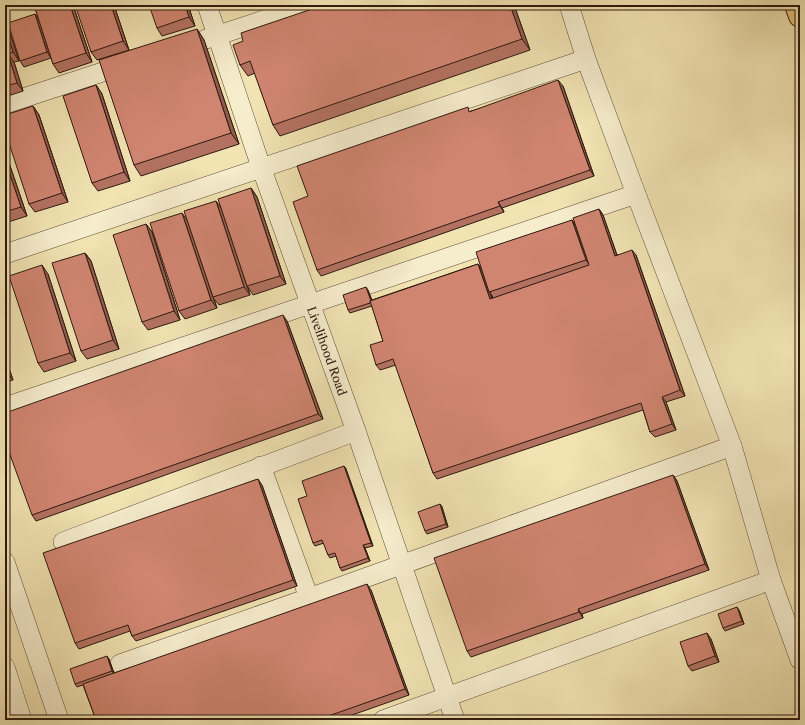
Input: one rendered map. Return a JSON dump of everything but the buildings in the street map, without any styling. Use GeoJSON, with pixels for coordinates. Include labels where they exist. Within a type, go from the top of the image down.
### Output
{"type":"FeatureCollection","features":[{"type":"Feature","properties":{"kind":"highway"},"geometry":{"type":"LineString","coordinates":[[796,5],[800,16]]}},
{"type":"Feature","properties":{"kind":"street","name":"Livelihood Road"},"geometry":{"type":"LineString","coordinates":[[207,5],[261,167],[356,431],[455,720]]}},
{"type":"Feature","properties":{"kind":"street"},"geometry":{"type":"LineString","coordinates":[[187,45],[310,5]]}},
{"type":"Feature","properties":{"kind":"street"},"geometry":{"type":"LineString","coordinates":[[569,5],[586,59],[732,446],[771,580],[800,660]]}},
{"type":"Feature","properties":{"kind":"street"},"geometry":{"type":"LineString","coordinates":[[5,254],[586,59]]}},
{"type":"Feature","properties":{"kind":"street"},"geometry":{"type":"LineString","coordinates":[[5,104],[142,60]]}},
{"type":"Feature","properties":{"kind":"street"},"geometry":{"type":"LineString","coordinates":[[5,407],[636,194]]}},
{"type":"Feature","properties":{"kind":"street"},"geometry":{"type":"LineString","coordinates":[[63,542],[356,431]]}},
{"type":"Feature","properties":{"kind":"street"},"geometry":{"type":"LineString","coordinates":[[120,664],[309,598],[732,446]]}},
{"type":"Feature","properties":{"kind":"street"},"geometry":{"type":"LineString","coordinates":[[261,466],[309,598]]}},
{"type":"Feature","properties":{"kind":"street"},"geometry":{"type":"LineString","coordinates":[[5,562],[8,582],[60,720]]}},
{"type":"Feature","properties":{"kind":"street"},"geometry":{"type":"LineString","coordinates":[[383,720],[771,580]]}},
{"type":"Feature","properties":{"kind":"street"},"geometry":{"type":"LineString","coordinates":[[5,667],[22,720]]}}]}
